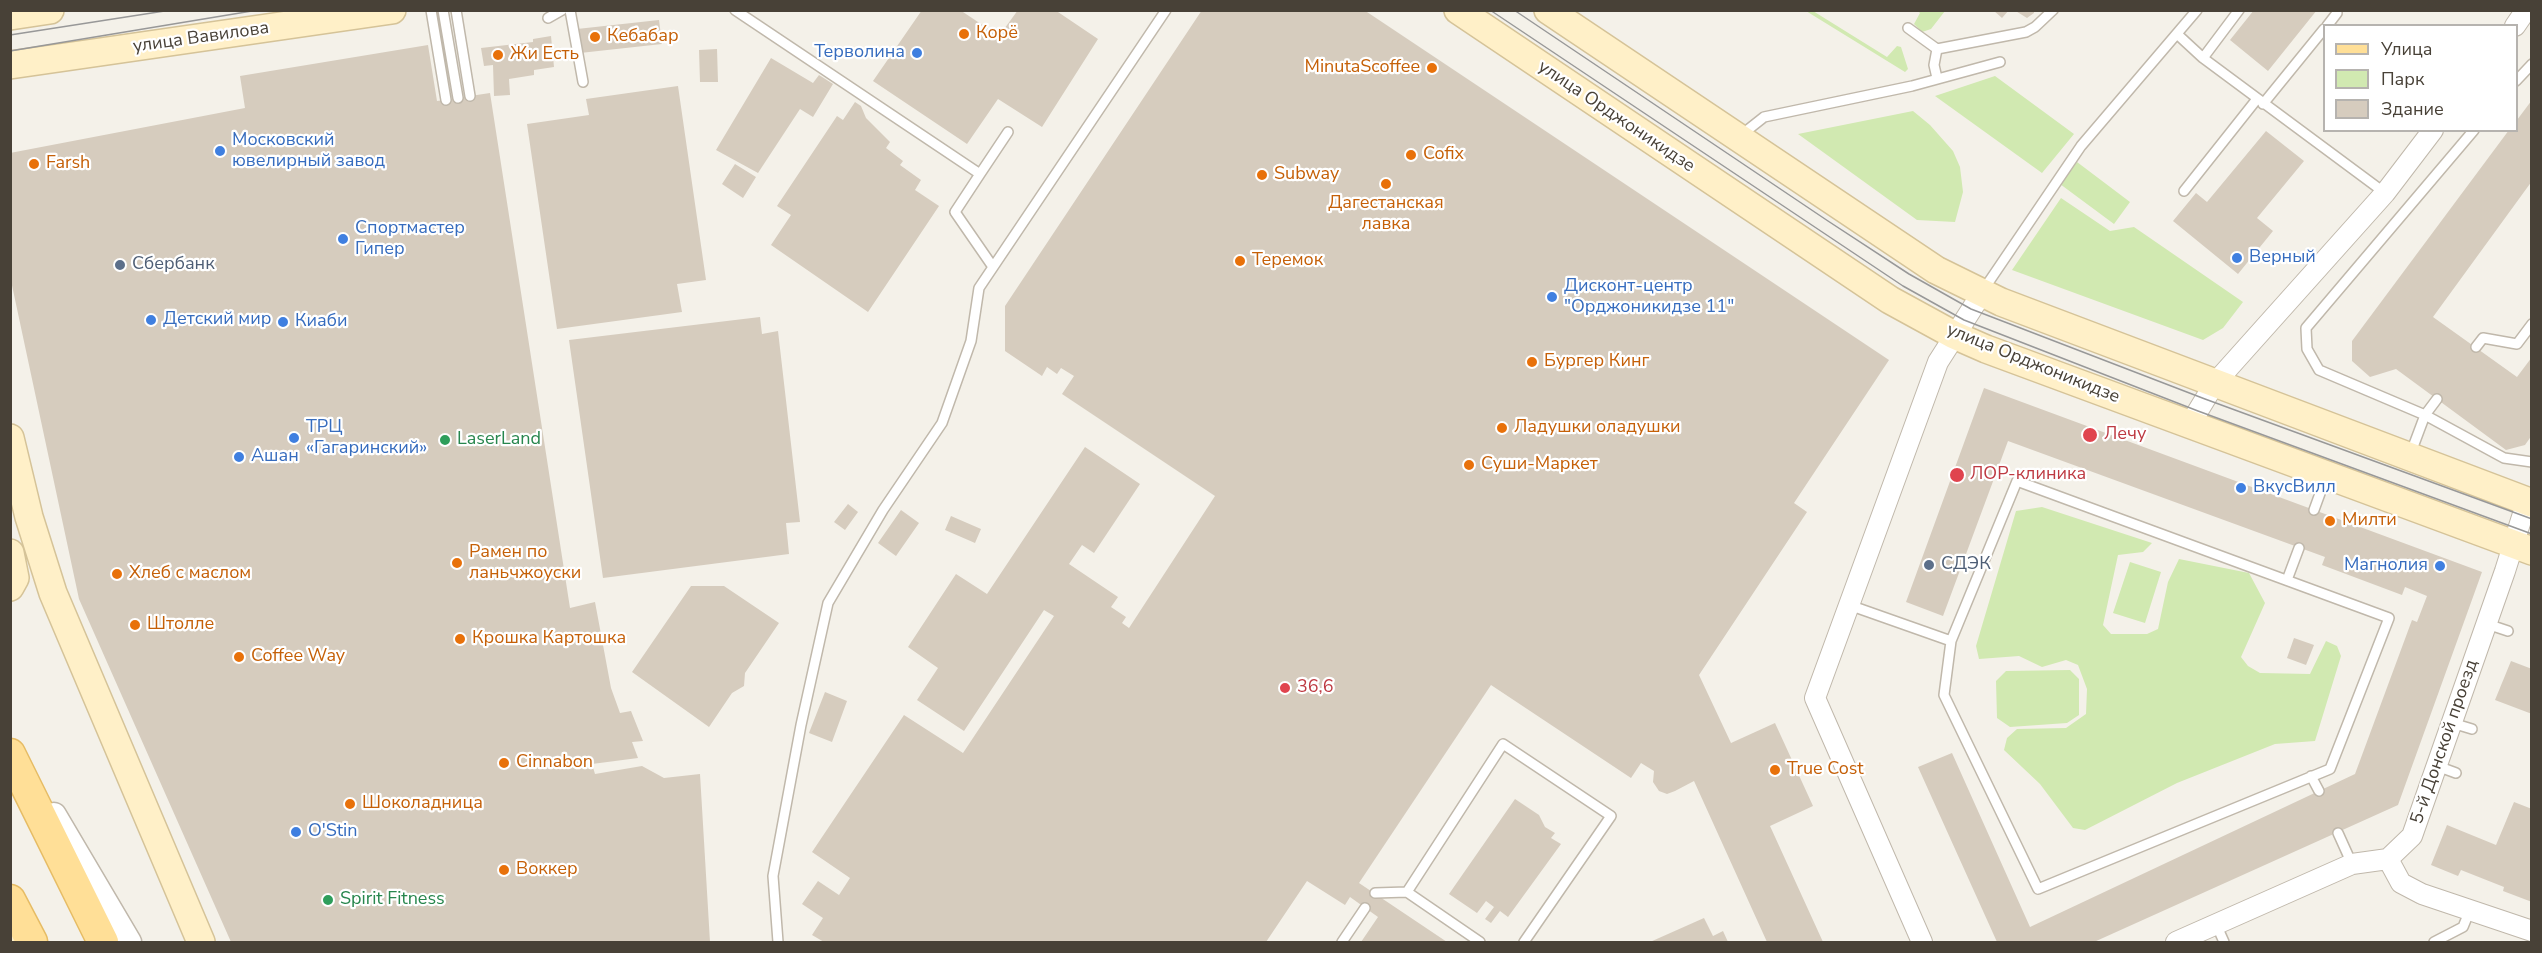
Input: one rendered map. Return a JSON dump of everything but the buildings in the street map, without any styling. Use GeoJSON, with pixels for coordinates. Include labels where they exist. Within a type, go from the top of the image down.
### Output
{"type":"FeatureCollection","features":[{"type":"Feature","properties":{"kind":"main road"},"geometry":{"type":"LineString","coordinates":[[10,16],[50,10]]}},
{"type":"Feature","properties":{"kind":"main road","name":"улица Вавилова"},"geometry":{"type":"LineString","coordinates":[[10,65],[392,10]]}},
{"type":"Feature","properties":{"kind":"main road","name":"улица Орджоникидзе"},"geometry":{"type":"LineString","coordinates":[[1458,10],[1881,294],[1954,335],[1986,349],[2523,547]]}},
{"type":"Feature","properties":{"kind":"main road"},"geometry":{"type":"LineString","coordinates":[[1548,10],[1935,270],[1982,293],[2529,502]]}},
{"type":"Feature","properties":{"kind":"main road"},"geometry":{"type":"LineString","coordinates":[[10,438],[29,517],[53,593],[201,942]]}},
{"type":"Feature","properties":{"kind":"main road"},"geometry":{"type":"LineString","coordinates":[[10,553],[15,578],[10,587]]}},
{"type":"Feature","properties":{"kind":"main road"},"geometry":{"type":"LineString","coordinates":[[10,754],[103,942]]}},
{"type":"Feature","properties":{"kind":"main road"},"geometry":{"type":"LineString","coordinates":[[10,900],[32,942]]}},
{"type":"Feature","properties":{"kind":"main road"},"geometry":{"type":"LineString","coordinates":[[10,937],[15,942]]}},
{"type":"Feature","properties":{"kind":"street"},"geometry":{"type":"LineString","coordinates":[[2516,24],[2526,10]]}},
{"type":"Feature","properties":{"kind":"street"},"geometry":{"type":"LineString","coordinates":[[2190,424],[2215,383],[2385,193],[2431,132]]}},
{"type":"Feature","properties":{"kind":"street"},"geometry":{"type":"LineString","coordinates":[[1922,942],[1815,698],[1938,362],[1982,293]]}},
{"type":"Feature","properties":{"kind":"street","name":"5-й Донской проезд"},"geometry":{"type":"LineString","coordinates":[[2388,859],[2412,836],[2487,624],[2523,547],[2529,502]]}},
{"type":"Feature","properties":{"kind":"street"},"geometry":{"type":"LineString","coordinates":[[10,741],[129,942]]}},
{"type":"Feature","properties":{"kind":"street"},"geometry":{"type":"LineString","coordinates":[[2176,942],[2352,864],[2388,859],[2401,883],[2422,894],[2532,931]]}},
{"type":"Feature","properties":{"kind":"lane"},"geometry":{"type":"LineString","coordinates":[[431,10],[446,100]]}},
{"type":"Feature","properties":{"kind":"lane"},"geometry":{"type":"LineString","coordinates":[[443,10],[458,98]]}},
{"type":"Feature","properties":{"kind":"lane"},"geometry":{"type":"LineString","coordinates":[[456,10],[470,96]]}},
{"type":"Feature","properties":{"kind":"lane"},"geometry":{"type":"LineString","coordinates":[[548,18],[562,10]]}},
{"type":"Feature","properties":{"kind":"lane"},"geometry":{"type":"LineString","coordinates":[[570,10],[583,82]]}},
{"type":"Feature","properties":{"kind":"lane"},"geometry":{"type":"LineString","coordinates":[[735,10],[776,43],[980,174]]}},
{"type":"Feature","properties":{"kind":"lane"},"geometry":{"type":"LineString","coordinates":[[778,942],[773,876],[801,725],[828,603],[883,510],[942,423],[971,341],[979,288],[1166,10]]}},
{"type":"Feature","properties":{"kind":"lane"},"geometry":{"type":"LineString","coordinates":[[1908,28],[1937,49],[2026,32],[2035,27],[2053,10]]}},
{"type":"Feature","properties":{"kind":"lane"},"geometry":{"type":"LineString","coordinates":[[1982,293],[2081,146],[2197,10]]}},
{"type":"Feature","properties":{"kind":"lane"},"geometry":{"type":"LineString","coordinates":[[2203,58],[2239,10]]}},
{"type":"Feature","properties":{"kind":"lane"},"geometry":{"type":"LineString","coordinates":[[2328,24],[2337,13]]}},
{"type":"Feature","properties":{"kind":"lane"},"geometry":{"type":"LineString","coordinates":[[2184,191],[2323,30]]}},
{"type":"Feature","properties":{"kind":"lane"},"geometry":{"type":"LineString","coordinates":[[2177,34],[2203,58],[2385,193]]}},
{"type":"Feature","properties":{"kind":"lane"},"geometry":{"type":"LineString","coordinates":[[1937,49],[1934,65],[1937,78]]}},
{"type":"Feature","properties":{"kind":"lane"},"geometry":{"type":"LineString","coordinates":[[1738,137],[1764,117],[1912,86],[2000,62]]}},
{"type":"Feature","properties":{"kind":"lane"},"geometry":{"type":"LineString","coordinates":[[2518,80],[2532,64]]}},
{"type":"Feature","properties":{"kind":"lane"},"geometry":{"type":"LineString","coordinates":[[993,267],[955,212],[1008,132]]}},
{"type":"Feature","properties":{"kind":"lane"},"geometry":{"type":"LineString","coordinates":[[2472,132],[2306,328],[2307,349],[2319,370],[2425,415],[2504,458],[2532,462]]}},
{"type":"Feature","properties":{"kind":"lane"},"geometry":{"type":"LineString","coordinates":[[2475,347],[2483,338],[2517,344],[2532,324]]}},
{"type":"Feature","properties":{"kind":"lane"},"geometry":{"type":"LineString","coordinates":[[2410,457],[2425,415],[2437,399]]}},
{"type":"Feature","properties":{"kind":"lane"},"geometry":{"type":"LineString","coordinates":[[2314,510],[2327,475]]}},
{"type":"Feature","properties":{"kind":"lane"},"geometry":{"type":"LineString","coordinates":[[2017,481],[2287,580],[2389,618],[2330,769],[2038,889],[1944,695],[1951,641],[2017,481]]}},
{"type":"Feature","properties":{"kind":"lane"},"geometry":{"type":"LineString","coordinates":[[2287,580],[2299,548]]}},
{"type":"Feature","properties":{"kind":"lane"},"geometry":{"type":"LineString","coordinates":[[1849,605],[1951,641]]}},
{"type":"Feature","properties":{"kind":"lane"},"geometry":{"type":"LineString","coordinates":[[2487,624],[2508,631]]}},
{"type":"Feature","properties":{"kind":"lane"},"geometry":{"type":"LineString","coordinates":[[2452,723],[2472,729]]}},
{"type":"Feature","properties":{"kind":"lane"},"geometry":{"type":"LineString","coordinates":[[1407,892],[1503,744],[1611,816],[1524,942]]}},
{"type":"Feature","properties":{"kind":"lane"},"geometry":{"type":"LineString","coordinates":[[2437,766],[2456,773]]}},
{"type":"Feature","properties":{"kind":"lane"},"geometry":{"type":"LineString","coordinates":[[2311,776],[2319,791]]}},
{"type":"Feature","properties":{"kind":"lane"},"geometry":{"type":"LineString","coordinates":[[2338,832],[2352,864]]}},
{"type":"Feature","properties":{"kind":"lane"},"geometry":{"type":"LineString","coordinates":[[1375,893],[1407,892],[1480,942]]}},
{"type":"Feature","properties":{"kind":"lane"},"geometry":{"type":"LineString","coordinates":[[1342,942],[1365,908]]}},
{"type":"Feature","properties":{"kind":"lane"},"geometry":{"type":"LineString","coordinates":[[2434,942],[2463,927],[2470,910]]}},
{"type":"Feature","properties":{"kind":"lane"},"geometry":{"type":"LineString","coordinates":[[2216,924],[2224,942]]}},
{"type":"Feature","properties":{"kind":"green space"},"geometry":{"type":"Polygon","coordinates":[[[1806,11],[1813,11],[1887,57],[1897,46],[1901,47],[1908,69],[1905,72],[1806,11]]]}},
{"type":"Feature","properties":{"kind":"green space"},"geometry":{"type":"Polygon","coordinates":[[[1918,11],[1945,11],[1931,29],[1922,32],[1914,24],[1920,13],[1918,11]]]}},
{"type":"Feature","properties":{"kind":"green space"},"geometry":{"type":"Polygon","coordinates":[[[1995,76],[2074,134],[2042,173],[1935,96],[1995,76]]]}},
{"type":"Feature","properties":{"kind":"green space"},"geometry":{"type":"Polygon","coordinates":[[[1913,111],[1930,125],[1953,151],[1960,167],[1963,192],[1955,222],[1917,220],[1798,134],[1913,111]]]}},
{"type":"Feature","properties":{"kind":"green space"},"geometry":{"type":"Polygon","coordinates":[[[2077,162],[2130,202],[2114,224],[2060,184],[2077,162]]]}},
{"type":"Feature","properties":{"kind":"green space"},"geometry":{"type":"Polygon","coordinates":[[[2061,198],[2110,231],[2134,227],[2243,302],[2223,328],[2203,340],[2012,270],[2061,198]]]}},
{"type":"Feature","properties":{"kind":"green space"},"geometry":{"type":"Polygon","coordinates":[[[2042,507],[2152,543],[2143,552],[2118,555],[2103,625],[2111,634],[2147,634],[2158,629],[2168,582],[2179,559],[2249,573],[2265,603],[2241,657],[2248,666],[2260,673],[2310,674],[2326,641],[2337,646],[2341,656],[2315,741],[2275,744],[2177,783],[2085,830],[2073,828],[2040,784],[2004,750],[2007,738],[2017,729],[2066,728],[2086,714],[2087,689],[2078,665],[2066,660],[2042,667],[2019,656],[1979,659],[1976,646],[2016,511],[2042,507]]]}},
{"type":"Feature","properties":{"kind":"green space"},"geometry":{"type":"Polygon","coordinates":[[[2130,562],[2161,572],[2145,623],[2113,613],[2130,562]]]}},
{"type":"Feature","properties":{"kind":"green space"},"geometry":{"type":"Polygon","coordinates":[[[2070,670],[2079,679],[2079,715],[2067,723],[2010,727],[1997,718],[1996,681],[2006,671],[2070,670]]]}},
{"type":"Feature","properties":{"kind":"tram line"},"geometry":{"type":"LineString","coordinates":[[10,35],[171,10]]}},
{"type":"Feature","properties":{"kind":"tram line"},"geometry":{"type":"LineString","coordinates":[[10,51],[258,10]]}},
{"type":"Feature","properties":{"kind":"tram line"},"geometry":{"type":"LineString","coordinates":[[1490,10],[1903,286],[1964,320],[2198,411],[2532,534]]}},
{"type":"Feature","properties":{"kind":"tram line"},"geometry":{"type":"LineString","coordinates":[[1514,10],[1909,274],[1971,309],[2205,399],[2532,519]]}},
{"type":"Feature","properties":{"kind":"place","name":"Корё"},"geometry":{"type":"Point","coordinates":[964,34]}},
{"type":"Feature","properties":{"kind":"place","name":"Кебабар"},"geometry":{"type":"Point","coordinates":[595,37]}},
{"type":"Feature","properties":{"kind":"place","name":"Терволина"},"geometry":{"type":"Point","coordinates":[917,53]}},
{"type":"Feature","properties":{"kind":"place","name":"Жи Есть"},"geometry":{"type":"Point","coordinates":[498,55]}},
{"type":"Feature","properties":{"kind":"place","name":"MinutaScoffee"},"geometry":{"type":"Point","coordinates":[1432,68]}},
{"type":"Feature","properties":{"kind":"place","name":"Московский ювелирный завод"},"geometry":{"type":"Point","coordinates":[220,151]}},
{"type":"Feature","properties":{"kind":"place","name":"Cofix"},"geometry":{"type":"Point","coordinates":[1411,155]}},
{"type":"Feature","properties":{"kind":"place","name":"Farsh"},"geometry":{"type":"Point","coordinates":[34,164]}},
{"type":"Feature","properties":{"kind":"place","name":"Subway"},"geometry":{"type":"Point","coordinates":[1262,175]}},
{"type":"Feature","properties":{"kind":"place","name":"Дагестанская лавка"},"geometry":{"type":"Point","coordinates":[1386,184]}},
{"type":"Feature","properties":{"kind":"place","name":"Спортмастер Гипер"},"geometry":{"type":"Point","coordinates":[343,239]}},
{"type":"Feature","properties":{"kind":"place","name":"Верный"},"geometry":{"type":"Point","coordinates":[2237,258]}},
{"type":"Feature","properties":{"kind":"place","name":"Теремок"},"geometry":{"type":"Point","coordinates":[1240,261]}},
{"type":"Feature","properties":{"kind":"place","name":"Сбербанк"},"geometry":{"type":"Point","coordinates":[120,265]}},
{"type":"Feature","properties":{"kind":"place","name":"Дисконт-центр \"Орджоникидзе 11\""},"geometry":{"type":"Point","coordinates":[1552,297]}},
{"type":"Feature","properties":{"kind":"place","name":"Детский мир"},"geometry":{"type":"Point","coordinates":[151,320]}},
{"type":"Feature","properties":{"kind":"place","name":"Киаби"},"geometry":{"type":"Point","coordinates":[283,322]}},
{"type":"Feature","properties":{"kind":"place","name":"Бургер Кинг"},"geometry":{"type":"Point","coordinates":[1532,362]}},
{"type":"Feature","properties":{"kind":"place","name":"Ладушки оладушки"},"geometry":{"type":"Point","coordinates":[1502,428]}},
{"type":"Feature","properties":{"kind":"place","name":"Лечу"},"geometry":{"type":"Point","coordinates":[2090,435]}},
{"type":"Feature","properties":{"kind":"place","name":"ТРЦ «Гагаринский»"},"geometry":{"type":"Point","coordinates":[294,438]}},
{"type":"Feature","properties":{"kind":"place","name":"LaserLand"},"geometry":{"type":"Point","coordinates":[445,440]}},
{"type":"Feature","properties":{"kind":"place","name":"Ашан"},"geometry":{"type":"Point","coordinates":[239,457]}},
{"type":"Feature","properties":{"kind":"place","name":"Суши-Маркет"},"geometry":{"type":"Point","coordinates":[1469,465]}},
{"type":"Feature","properties":{"kind":"place","name":"ЛОР-клиника"},"geometry":{"type":"Point","coordinates":[1957,475]}},
{"type":"Feature","properties":{"kind":"place","name":"ВкусВилл"},"geometry":{"type":"Point","coordinates":[2241,488]}},
{"type":"Feature","properties":{"kind":"place","name":"Милти"},"geometry":{"type":"Point","coordinates":[2330,521]}},
{"type":"Feature","properties":{"kind":"place","name":"Рамен по ланьчжоуски"},"geometry":{"type":"Point","coordinates":[457,563]}},
{"type":"Feature","properties":{"kind":"place","name":"СДЭК"},"geometry":{"type":"Point","coordinates":[1929,565]}},
{"type":"Feature","properties":{"kind":"place","name":"Магнолия"},"geometry":{"type":"Point","coordinates":[2440,566]}},
{"type":"Feature","properties":{"kind":"place","name":"Хлеб с маслом"},"geometry":{"type":"Point","coordinates":[117,574]}},
{"type":"Feature","properties":{"kind":"place","name":"Штолле"},"geometry":{"type":"Point","coordinates":[135,625]}},
{"type":"Feature","properties":{"kind":"place","name":"Крошка Картошка"},"geometry":{"type":"Point","coordinates":[460,639]}},
{"type":"Feature","properties":{"kind":"place","name":"Coffee Way"},"geometry":{"type":"Point","coordinates":[239,657]}},
{"type":"Feature","properties":{"kind":"place","name":"36,6"},"geometry":{"type":"Point","coordinates":[1285,688]}},
{"type":"Feature","properties":{"kind":"place","name":"Cinnabon"},"geometry":{"type":"Point","coordinates":[504,763]}},
{"type":"Feature","properties":{"kind":"place","name":"True Cost"},"geometry":{"type":"Point","coordinates":[1775,770]}},
{"type":"Feature","properties":{"kind":"place","name":"Шоколадница"},"geometry":{"type":"Point","coordinates":[350,804]}},
{"type":"Feature","properties":{"kind":"place","name":"O'Stin"},"geometry":{"type":"Point","coordinates":[296,832]}},
{"type":"Feature","properties":{"kind":"place","name":"Воккер"},"geometry":{"type":"Point","coordinates":[504,870]}},
{"type":"Feature","properties":{"kind":"place","name":"Spirit Fitness"},"geometry":{"type":"Point","coordinates":[328,900]}}]}
